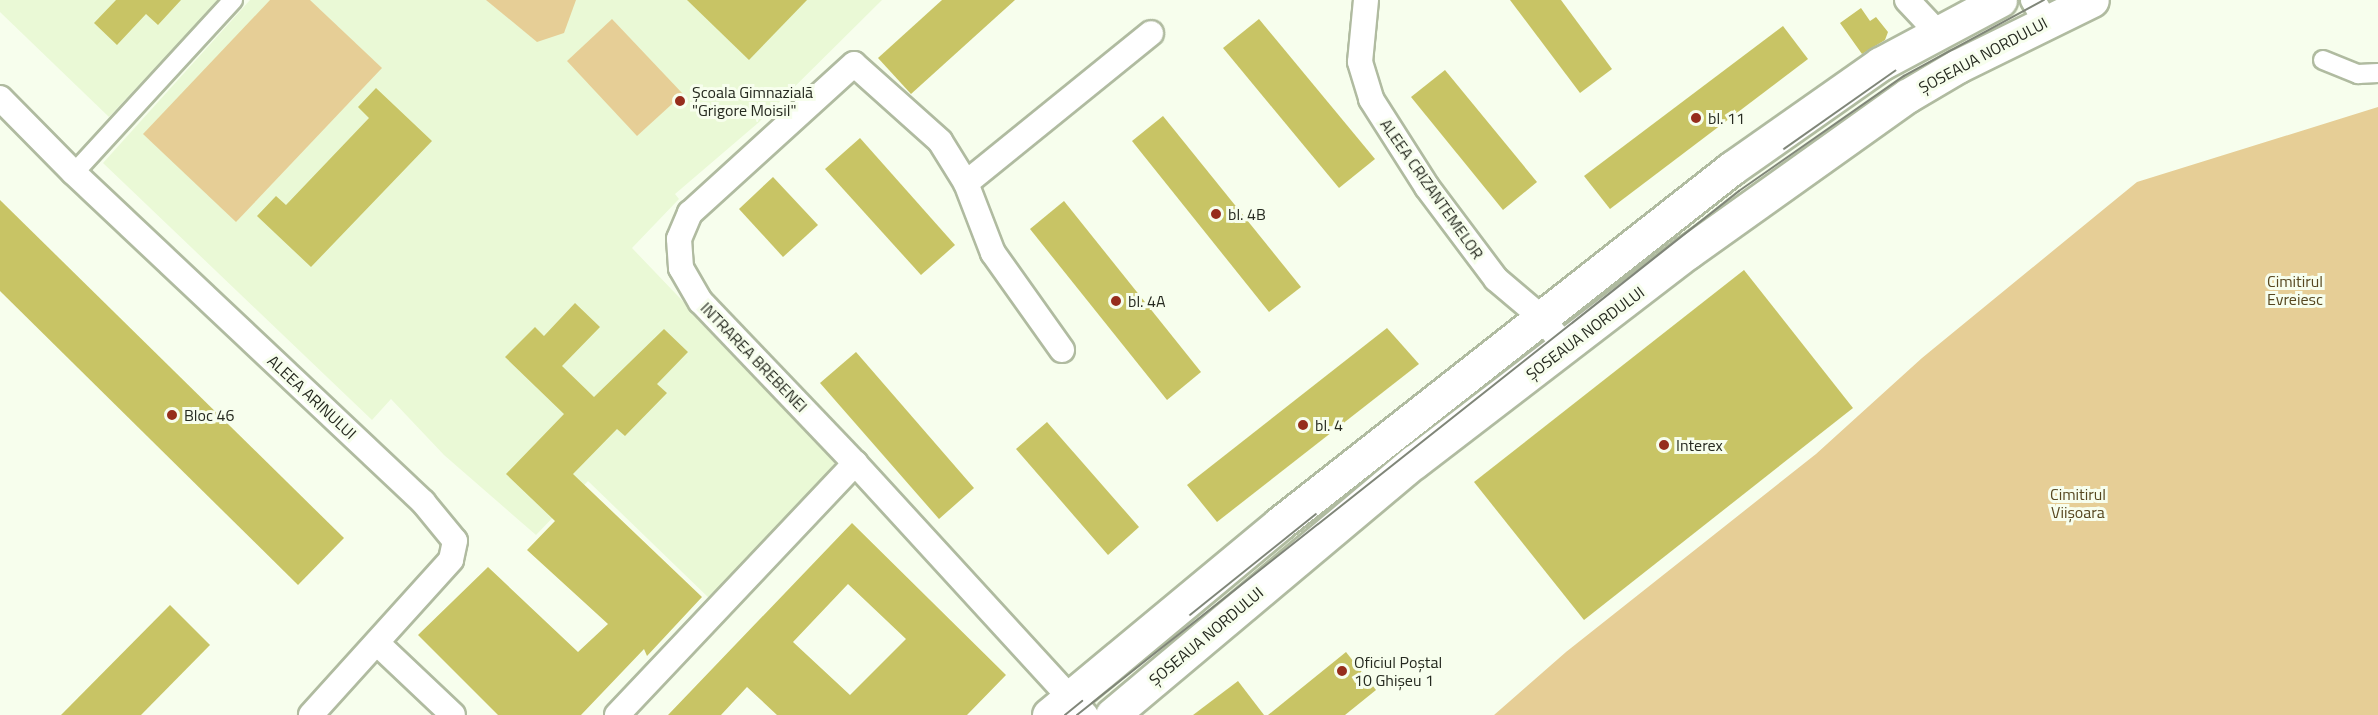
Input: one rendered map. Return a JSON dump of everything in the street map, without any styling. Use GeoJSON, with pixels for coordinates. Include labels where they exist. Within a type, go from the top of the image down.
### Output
{"type":"FeatureCollection","features":[{"type":"Feature","properties":{"kind":"main road"},"geometry":{"type":"LineString","coordinates":[[1068,710],[1280,523],[1541,317],[1827,99],[1937,32],[2000,0]]}},
{"type":"Feature","properties":{"kind":"main road","name":"ȘOSEAUA NORDULUI"},"geometry":{"type":"LineString","coordinates":[[1112,715],[1414,462],[1566,348],[1688,252],[1906,96],[2039,10],[2092,0]]}},
{"type":"Feature","properties":{"kind":"street"},"geometry":{"type":"LineString","coordinates":[[74,173],[233,0]]}},
{"type":"Feature","properties":{"kind":"street","name":"ALEEA CRIZANTEMELOR"},"geometry":{"type":"LineString","coordinates":[[1366,0],[1360,62],[1371,99],[1427,187],[1496,279],[1541,317],[1566,348]]}},
{"type":"Feature","properties":{"kind":"street"},"geometry":{"type":"LineString","coordinates":[[1907,0],[1937,32]]}},
{"type":"Feature","properties":{"kind":"street"},"geometry":{"type":"LineString","coordinates":[[1062,350],[993,253],[966,183],[1151,33]]}},
{"type":"Feature","properties":{"kind":"street"},"geometry":{"type":"LineString","coordinates":[[2323,60],[2358,74],[2378,73]]}},
{"type":"Feature","properties":{"kind":"street","name":"INTRAREA BREBENEI"},"geometry":{"type":"LineString","coordinates":[[966,183],[940,141],[854,64],[690,213],[679,239],[681,268],[701,302],[855,463],[1068,710]]}},
{"type":"Feature","properties":{"kind":"street","name":"ALEEA ARINULUI"},"geometry":{"type":"LineString","coordinates":[[0,98],[74,173],[423,502],[455,541],[451,560],[378,644],[311,715]]}},
{"type":"Feature","properties":{"kind":"street"},"geometry":{"type":"LineString","coordinates":[[617,715],[855,463]]}},
{"type":"Feature","properties":{"kind":"street"},"geometry":{"type":"LineString","coordinates":[[378,644],[453,715]]}},
{"type":"Feature","properties":{"kind":"shaded area"},"geometry":{"type":"Polygon","coordinates":[[[0,0],[219,0],[109,117],[0,12],[0,0]]]}},
{"type":"Feature","properties":{"kind":"shaded area"},"geometry":{"type":"Polygon","coordinates":[[[250,0],[882,0],[758,123],[675,194],[679,199],[632,248],[834,459],[834,473],[711,600],[588,481],[536,535],[444,455],[391,399],[372,420],[103,163],[250,0]]]}},
{"type":"Feature","properties":{"kind":"green space"},"geometry":{"type":"Polygon","coordinates":[[[270,0],[310,0],[382,68],[236,222],[143,134],[270,0]]]}},
{"type":"Feature","properties":{"kind":"green space"},"geometry":{"type":"Polygon","coordinates":[[[486,0],[576,0],[564,33],[537,42],[486,0]]]}},
{"type":"Feature","properties":{"kind":"green space"},"geometry":{"type":"Polygon","coordinates":[[[612,19],[683,94],[637,136],[567,61],[612,19]]]}},
{"type":"Feature","properties":{"kind":"green space","name":"Cimitirul Viișoara"},"geometry":{"type":"Polygon","coordinates":[[[2378,107],[2378,715],[1494,715],[1566,652],[1816,454],[1922,358],[2137,182],[2378,107]]]}},
{"type":"Feature","properties":{"kind":"building"},"geometry":{"type":"Polygon","coordinates":[[[116,0],[181,0],[158,25],[146,14],[117,45],[94,23],[116,0]]]}},
{"type":"Feature","properties":{"kind":"building"},"geometry":{"type":"Polygon","coordinates":[[[687,0],[807,0],[749,60],[687,0]]]}},
{"type":"Feature","properties":{"kind":"building"},"geometry":{"type":"Polygon","coordinates":[[[942,0],[1015,0],[911,94],[878,58],[942,0]]]}},
{"type":"Feature","properties":{"kind":"building"},"geometry":{"type":"Polygon","coordinates":[[[1510,0],[1561,0],[1612,69],[1580,93],[1510,0]]]}},
{"type":"Feature","properties":{"kind":"building"},"geometry":{"type":"Polygon","coordinates":[[[1861,8],[1870,21],[1876,17],[1888,32],[1885,40],[1862,54],[1840,23],[1861,8]]]}},
{"type":"Feature","properties":{"kind":"building"},"geometry":{"type":"Polygon","coordinates":[[[1259,19],[1375,159],[1339,188],[1223,48],[1259,19]]]}},
{"type":"Feature","properties":{"kind":"building","name":"bl. 11"},"geometry":{"type":"Polygon","coordinates":[[[1783,26],[1808,59],[1610,209],[1584,176],[1783,26]]]}},
{"type":"Feature","properties":{"kind":"building"},"geometry":{"type":"Polygon","coordinates":[[[1445,70],[1537,182],[1503,210],[1411,97],[1445,70]]]}},
{"type":"Feature","properties":{"kind":"building"},"geometry":{"type":"Polygon","coordinates":[[[376,88],[432,141],[311,267],[257,216],[276,196],[286,205],[369,118],[358,107],[376,88]]]}},
{"type":"Feature","properties":{"kind":"building","name":"bl. 4B"},"geometry":{"type":"Polygon","coordinates":[[[1163,116],[1301,287],[1269,312],[1132,141],[1163,116]]]}},
{"type":"Feature","properties":{"kind":"building"},"geometry":{"type":"Polygon","coordinates":[[[860,138],[955,245],[921,275],[825,169],[860,138]]]}},
{"type":"Feature","properties":{"kind":"building"},"geometry":{"type":"Polygon","coordinates":[[[773,177],[818,225],[783,257],[739,209],[773,177]]]}},
{"type":"Feature","properties":{"kind":"building","name":"Bloc 46"},"geometry":{"type":"Polygon","coordinates":[[[0,200],[344,538],[298,585],[0,291],[0,200]]]}},
{"type":"Feature","properties":{"kind":"building","name":"bl. 4A"},"geometry":{"type":"Polygon","coordinates":[[[1064,201],[1201,372],[1167,400],[1030,229],[1064,201]]]}},
{"type":"Feature","properties":{"kind":"building","name":"Interex"},"geometry":{"type":"Polygon","coordinates":[[[1744,270],[1853,408],[1584,620],[1474,482],[1744,270]]]}},
{"type":"Feature","properties":{"kind":"building"},"geometry":{"type":"Polygon","coordinates":[[[575,303],[600,327],[562,366],[594,397],[664,329],[688,352],[657,384],[667,393],[625,436],[617,429],[573,474],[702,597],[647,656],[644,649],[581,715],[498,715],[418,635],[488,567],[578,652],[608,624],[527,550],[555,521],[506,474],[564,414],[505,357],[535,327],[544,336],[575,303]]]}},
{"type":"Feature","properties":{"kind":"building","name":"bl. 4"},"geometry":{"type":"Polygon","coordinates":[[[1387,328],[1419,364],[1217,522],[1187,485],[1387,328]]]}},
{"type":"Feature","properties":{"kind":"building"},"geometry":{"type":"Polygon","coordinates":[[[856,352],[974,488],[939,519],[820,383],[856,352]]]}},
{"type":"Feature","properties":{"kind":"building"},"geometry":{"type":"Polygon","coordinates":[[[1047,422],[1139,527],[1108,555],[1016,449],[1047,422]]]}},
{"type":"Feature","properties":{"kind":"building"},"geometry":{"type":"Polygon","coordinates":[[[852,523],[1006,675],[967,715],[777,715],[747,687],[721,715],[668,715],[852,523]],[[848,584],[793,642],[850,695],[906,639],[848,584]]]}},
{"type":"Feature","properties":{"kind":"building"},"geometry":{"type":"Polygon","coordinates":[[[170,605],[210,645],[141,715],[61,715],[170,605]]]}},
{"type":"Feature","properties":{"kind":"building","name":"Oficiul Poștal 10 Ghișeu 1"},"geometry":{"type":"Polygon","coordinates":[[[1346,652],[1376,690],[1345,715],[1268,715],[1346,652]]]}},
{"type":"Feature","properties":{"kind":"building"},"geometry":{"type":"Polygon","coordinates":[[[1238,681],[1264,715],[1193,715],[1238,681]]]}},
{"type":"Feature","properties":{"kind":"tram line"},"geometry":{"type":"LineString","coordinates":[[1077,715],[1739,191],[1904,76],[2044,0]]}},
{"type":"Feature","properties":{"kind":"tram line"},"geometry":{"type":"LineString","coordinates":[[1784,149],[1895,71]]}},
{"type":"Feature","properties":{"kind":"tram line"},"geometry":{"type":"LineString","coordinates":[[1190,615],[1316,514]]}},
{"type":"Feature","properties":{"kind":"tram line"},"geometry":{"type":"LineString","coordinates":[[1065,715],[1082,701]]}},
{"type":"Feature","properties":{"kind":"place","name":"Școala Gimnazială \"Grigore Moisil\""},"geometry":{"type":"Point","coordinates":[680,101]}},
{"type":"Feature","properties":{"kind":"place","name":"bl. 11"},"geometry":{"type":"Point","coordinates":[1696,118]}},
{"type":"Feature","properties":{"kind":"place","name":"bl. 4B"},"geometry":{"type":"Point","coordinates":[1216,214]}},
{"type":"Feature","properties":{"kind":"place","name":"bl. 4A"},"geometry":{"type":"Point","coordinates":[1116,301]}},
{"type":"Feature","properties":{"kind":"place","name":"Bloc 46"},"geometry":{"type":"Point","coordinates":[172,415]}},
{"type":"Feature","properties":{"kind":"place","name":"bl. 4"},"geometry":{"type":"Point","coordinates":[1303,425]}},
{"type":"Feature","properties":{"kind":"place","name":"Interex"},"geometry":{"type":"Point","coordinates":[1664,445]}},
{"type":"Feature","properties":{"kind":"place","name":"Oficiul Poștal 10 Ghișeu 1"},"geometry":{"type":"Point","coordinates":[1342,671]}},
{"type":"Feature","properties":{"kind":"park label","name":"Cimitirul Evreiesc"},"geometry":{"type":"Point","coordinates":[2295,290]}}]}
